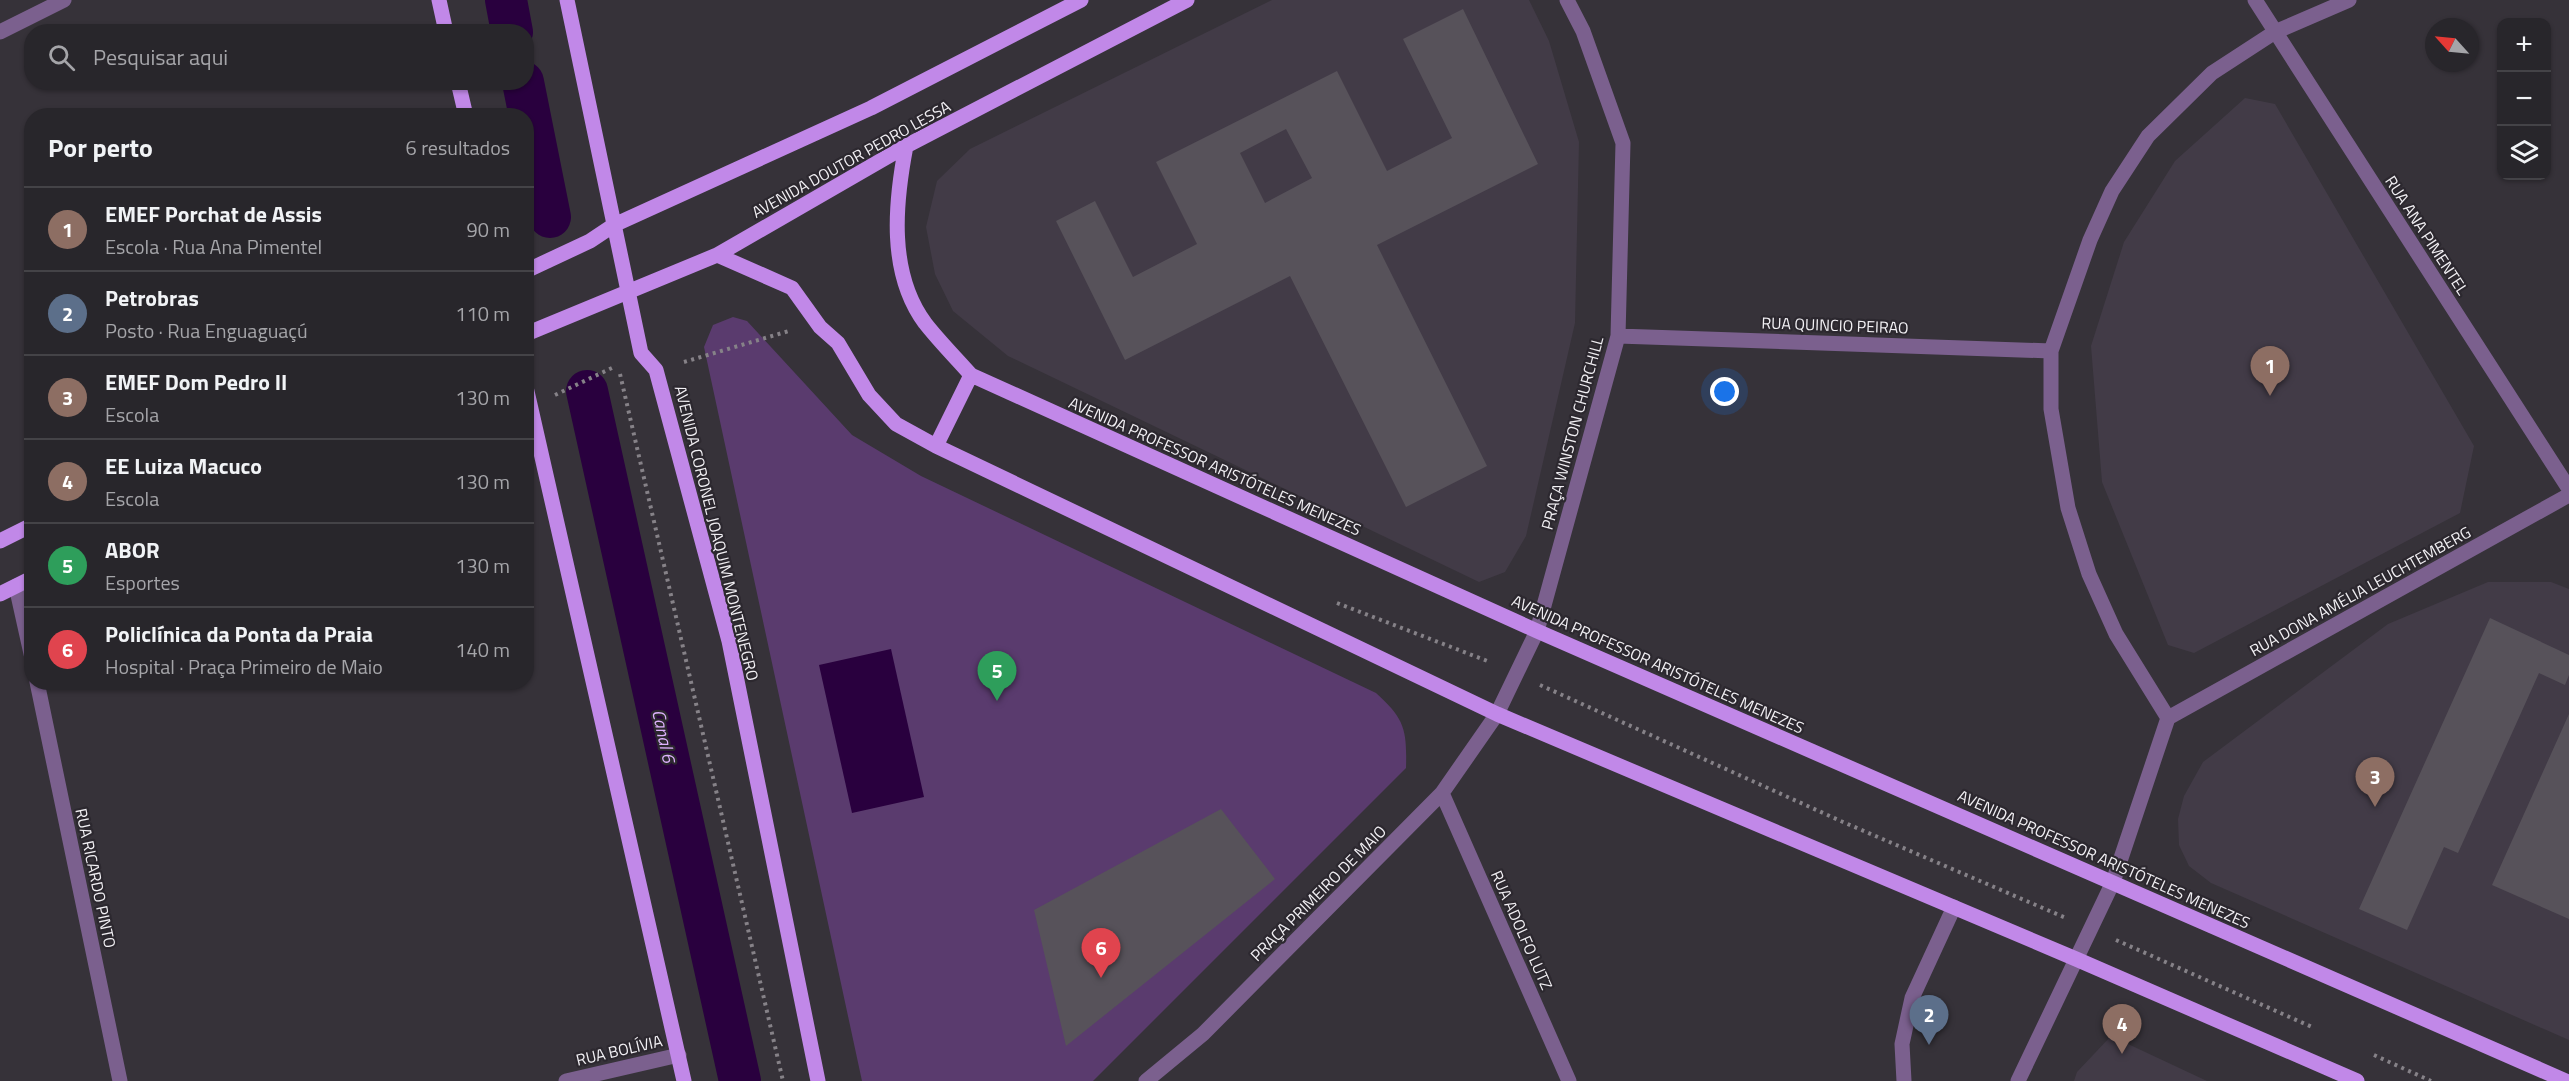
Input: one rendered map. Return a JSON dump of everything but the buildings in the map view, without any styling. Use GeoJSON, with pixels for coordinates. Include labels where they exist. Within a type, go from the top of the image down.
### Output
{"type":"FeatureCollection","features":[{"type":"Feature","properties":{"kind":"main road"},"geometry":{"type":"LineString","coordinates":[[439,0],[445,24]]}},
{"type":"Feature","properties":{"kind":"main road","name":"AVENIDA CORONEL JOAQUIM MONTENEGRO"},"geometry":{"type":"LineString","coordinates":[[567,0],[641,353],[656,370],[729,641],[818,1081]]}},
{"type":"Feature","properties":{"kind":"main road","name":"AVENIDA DOUTOR PEDRO LESSA"},"geometry":{"type":"LineString","coordinates":[[534,266],[590,241],[614,225],[871,108],[1081,0]]}},
{"type":"Feature","properties":{"kind":"main road","name":"AVENIDA DOUTOR PEDRO LESSA"},"geometry":{"type":"LineString","coordinates":[[534,331],[717,255],[906,146],[1187,0]]}},
{"type":"Feature","properties":{"kind":"main road"},"geometry":{"type":"LineString","coordinates":[[460,90],[463,108]]}},
{"type":"Feature","properties":{"kind":"main road","name":"AVENIDA PROFESSOR ARISTÓTELES MENEZES"},"geometry":{"type":"LineString","coordinates":[[906,146],[898,187],[898,247],[906,290],[924,322],[971,375],[1537,631],[2566,1081]]}},
{"type":"Feature","properties":{"kind":"main road"},"geometry":{"type":"LineString","coordinates":[[717,255],[792,288],[820,327],[838,344],[869,395],[897,424],[936,446],[1497,714],[2076,959],[2357,1081]]}},
{"type":"Feature","properties":{"kind":"main road"},"geometry":{"type":"LineString","coordinates":[[936,446],[971,375]]}},
{"type":"Feature","properties":{"kind":"main road"},"geometry":{"type":"LineString","coordinates":[[534,419],[684,1081]]}},
{"type":"Feature","properties":{"kind":"main road"},"geometry":{"type":"LineString","coordinates":[[0,541],[24,529]]}},
{"type":"Feature","properties":{"kind":"main road"},"geometry":{"type":"LineString","coordinates":[[0,594],[24,582]]}},
{"type":"Feature","properties":{"kind":"street"},"geometry":{"type":"LineString","coordinates":[[0,32],[64,0]]}},
{"type":"Feature","properties":{"kind":"street","name":"PRAÇA WINSTON CHURCHILL"},"geometry":{"type":"LineString","coordinates":[[1497,714],[1537,631],[1618,336],[1623,143],[1583,31],[1568,0]]}},
{"type":"Feature","properties":{"kind":"street","name":"RUA ANA PIMENTEL"},"geometry":{"type":"LineString","coordinates":[[2255,0],[2569,489]]}},
{"type":"Feature","properties":{"kind":"street"},"geometry":{"type":"LineString","coordinates":[[2018,1081],[2114,882],[2168,718],[2116,634],[2089,574],[2061,476],[2050,409],[2051,351],[2090,240],[2112,191],[2148,136],[2212,73],[2275,32],[2349,0]]}},
{"type":"Feature","properties":{"kind":"street","name":"RUA QUINCIO PEIRAO"},"geometry":{"type":"LineString","coordinates":[[1618,336],[2051,351]]}},
{"type":"Feature","properties":{"kind":"street","name":"RUA DONA AMÉLIA LEUCHTEMBERG"},"geometry":{"type":"LineString","coordinates":[[2168,718],[2569,495]]}},
{"type":"Feature","properties":{"kind":"street"},"geometry":{"type":"LineString","coordinates":[[16,586],[24,622]]}},
{"type":"Feature","properties":{"kind":"street","name":"RUA RICARDO PINTO"},"geometry":{"type":"LineString","coordinates":[[39,690],[120,1081]]}},
{"type":"Feature","properties":{"kind":"street","name":"PRAÇA PRIMEIRO DE MAIO"},"geometry":{"type":"LineString","coordinates":[[1146,1081],[1203,1034],[1442,794],[1497,714]]}},
{"type":"Feature","properties":{"kind":"street","name":"RUA ADOLFO LUTZ"},"geometry":{"type":"LineString","coordinates":[[1442,794],[1569,1081]]}},
{"type":"Feature","properties":{"kind":"street"},"geometry":{"type":"LineString","coordinates":[[1904,1081],[1902,1044],[1912,998],[1954,907]]}},
{"type":"Feature","properties":{"kind":"street","name":"RUA BOLÍVIA"},"geometry":{"type":"LineString","coordinates":[[566,1081],[679,1055]]}},
{"type":"Feature","properties":{"kind":"path"},"geometry":{"type":"LineString","coordinates":[[616,355],[783,1081]]}},
{"type":"Feature","properties":{"kind":"path"},"geometry":{"type":"LineString","coordinates":[[534,405],[618,365]]}},
{"type":"Feature","properties":{"kind":"shaded area"},"geometry":{"type":"Polygon","coordinates":[[[1272,0],[1529,0],[1549,41],[1579,142],[1575,323],[1526,536],[1505,572],[1479,582],[1008,356],[953,311],[935,274],[926,227],[937,181],[970,149],[1272,0]]]}},
{"type":"Feature","properties":{"kind":"shaded area"},"geometry":{"type":"Polygon","coordinates":[[[2245,98],[2275,104],[2474,446],[2460,513],[2194,653],[2168,645],[2102,482],[2091,346],[2124,242],[2175,161],[2245,98]]]}},
{"type":"Feature","properties":{"kind":"shaded area"},"geometry":{"type":"Polygon","coordinates":[[[733,317],[747,321],[852,435],[921,476],[1376,693],[1393,710],[1402,726],[1406,744],[1406,768],[1093,1081],[862,1081],[704,347],[713,325],[733,317]]]}},
{"type":"Feature","properties":{"kind":"shaded area"},"geometry":{"type":"Polygon","coordinates":[[[2488,582],[2551,582],[2569,589],[2569,1040],[2211,883],[2189,866],[2179,845],[2178,819],[2184,796],[2203,762],[2388,624],[2488,582]]]}},
{"type":"Feature","properties":{"kind":"shaded area"},"geometry":{"type":"Polygon","coordinates":[[[891,649],[924,797],[852,813],[819,665],[891,649]]]}},
{"type":"Feature","properties":{"kind":"shaded area"},"geometry":{"type":"Polygon","coordinates":[[[2111,1036],[2207,1081],[2074,1081],[2077,1072],[2111,1036]]]}},
{"type":"Feature","properties":{"kind":"waterway","name":"Canal 6"},"geometry":{"type":"LineString","coordinates":[[506,0],[510,24]]}},
{"type":"Feature","properties":{"kind":"waterway","name":"Canal 6"},"geometry":{"type":"LineString","coordinates":[[525,90],[528,108]]}},
{"type":"Feature","properties":{"kind":"waterway","name":"Canal 6"},"geometry":{"type":"LineString","coordinates":[[534,137],[550,217]]}},
{"type":"Feature","properties":{"kind":"waterway","name":"Canal 6"},"geometry":{"type":"LineString","coordinates":[[587,391],[740,1081]]}},
{"type":"Feature","properties":{"kind":"place","name":"EMEF Porchat de Assis"},"geometry":{"type":"Point","coordinates":[2270,396]}},
{"type":"Feature","properties":{"kind":"place","name":"ABOR"},"geometry":{"type":"Point","coordinates":[997,701]}},
{"type":"Feature","properties":{"kind":"place","name":"EMEF Dom Pedro II"},"geometry":{"type":"Point","coordinates":[2375,807]}},
{"type":"Feature","properties":{"kind":"place","name":"Policlínica da Ponta da Praia"},"geometry":{"type":"Point","coordinates":[1101,978]}},
{"type":"Feature","properties":{"kind":"place","name":"Petrobras"},"geometry":{"type":"Point","coordinates":[1929,1045]}},
{"type":"Feature","properties":{"kind":"place","name":"EE Luiza Macuco"},"geometry":{"type":"Point","coordinates":[2122,1054]}}]}
